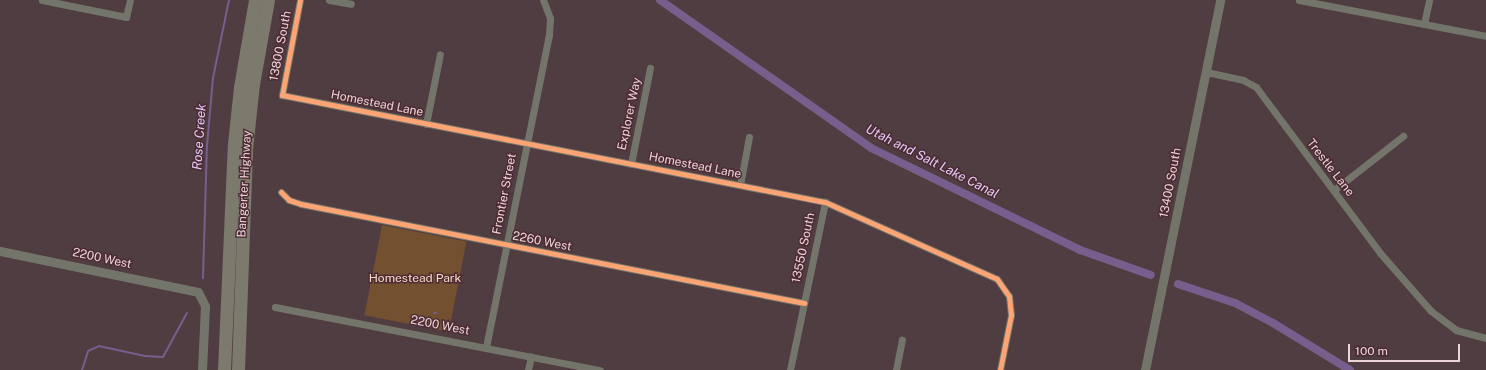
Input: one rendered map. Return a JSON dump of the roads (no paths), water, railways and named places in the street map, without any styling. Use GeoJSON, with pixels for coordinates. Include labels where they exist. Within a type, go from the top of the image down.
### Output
{"type":"FeatureCollection","features":[{"type":"Feature","properties":{"kind":"highway","name":"Bangerter Highway"},"geometry":{"type":"LineString","coordinates":[[224,370],[234,144],[240,87],[255,0]]}},
{"type":"Feature","properties":{"kind":"highway","name":"Bangerter Highway"},"geometry":{"type":"LineString","coordinates":[[238,370],[246,149],[253,84],[268,3]]}},
{"type":"Feature","properties":{"kind":"street"},"geometry":{"type":"LineString","coordinates":[[42,0],[126,17],[130,0]]}},
{"type":"Feature","properties":{"kind":"street","name":"13800 South"},"geometry":{"type":"LineString","coordinates":[[282,95],[300,0]]}},
{"type":"Feature","properties":{"kind":"street"},"geometry":{"type":"LineString","coordinates":[[329,0],[351,4]]}},
{"type":"Feature","properties":{"kind":"street","name":"Frontier Street"},"geometry":{"type":"LineString","coordinates":[[486,347],[549,34],[550,18],[543,0]]}},
{"type":"Feature","properties":{"kind":"street","name":"13400 South"},"geometry":{"type":"LineString","coordinates":[[1145,370],[1220,0]]}},
{"type":"Feature","properties":{"kind":"street"},"geometry":{"type":"LineString","coordinates":[[1299,0],[1323,2],[1486,36]]}},
{"type":"Feature","properties":{"kind":"street"},"geometry":{"type":"LineString","coordinates":[[1424,24],[1429,0]]}},
{"type":"Feature","properties":{"kind":"street"},"geometry":{"type":"LineString","coordinates":[[426,124],[440,54]]}},
{"type":"Feature","properties":{"kind":"street","name":"Explorer Way"},"geometry":{"type":"LineString","coordinates":[[630,164],[650,68]]}},
{"type":"Feature","properties":{"kind":"street","name":"Trestle Lane"},"geometry":{"type":"LineString","coordinates":[[1206,72],[1243,80],[1256,87],[1334,190],[1380,254],[1422,302],[1447,325],[1464,333],[1486,338]]}},
{"type":"Feature","properties":{"kind":"street","name":"Homestead Lane"},"geometry":{"type":"LineString","coordinates":[[282,95],[825,202],[997,279],[1009,296],[1011,315],[1000,370]]}},
{"type":"Feature","properties":{"kind":"street"},"geometry":{"type":"LineString","coordinates":[[1334,190],[1403,136]]}},
{"type":"Feature","properties":{"kind":"street"},"geometry":{"type":"LineString","coordinates":[[740,185],[749,137]]}},
{"type":"Feature","properties":{"kind":"street","name":"2260 West"},"geometry":{"type":"LineString","coordinates":[[281,192],[289,200],[301,204],[804,303]]}},
{"type":"Feature","properties":{"kind":"street","name":"13550 South"},"geometry":{"type":"LineString","coordinates":[[790,370],[825,202]]}},
{"type":"Feature","properties":{"kind":"street","name":"2200 West"},"geometry":{"type":"LineString","coordinates":[[0,251],[198,292],[204,306],[202,370]]}},
{"type":"Feature","properties":{"kind":"street","name":"2200 West"},"geometry":{"type":"LineString","coordinates":[[275,307],[600,370]]}},
{"type":"Feature","properties":{"kind":"street"},"geometry":{"type":"LineString","coordinates":[[896,370],[902,340]]}},
{"type":"Feature","properties":{"kind":"street"},"geometry":{"type":"LineString","coordinates":[[528,370],[531,356]]}},
{"type":"Feature","properties":{"kind":"waterway","name":"Rose Creek"},"geometry":{"type":"LineString","coordinates":[[203,278],[207,146],[213,78],[229,0]]}},
{"type":"Feature","properties":{"kind":"waterway","name":"Utah and Salt Lake Canal"},"geometry":{"type":"LineString","coordinates":[[660,0],[871,148],[1080,250],[1151,275]]}},
{"type":"Feature","properties":{"kind":"waterway","name":"Utah and Salt Lake Canal"},"geometry":{"type":"LineString","coordinates":[[1178,284],[1235,303],[1273,323],[1350,370]]}},
{"type":"Feature","properties":{"kind":"waterway","name":"Rose Creek"},"geometry":{"type":"LineString","coordinates":[[82,370],[88,351],[99,346],[145,356],[163,357],[187,313]]}},
{"type":"Feature","properties":{"kind":"park label","name":"Homestead Park"},"geometry":{"type":"Point","coordinates":[415,279]}}]}
